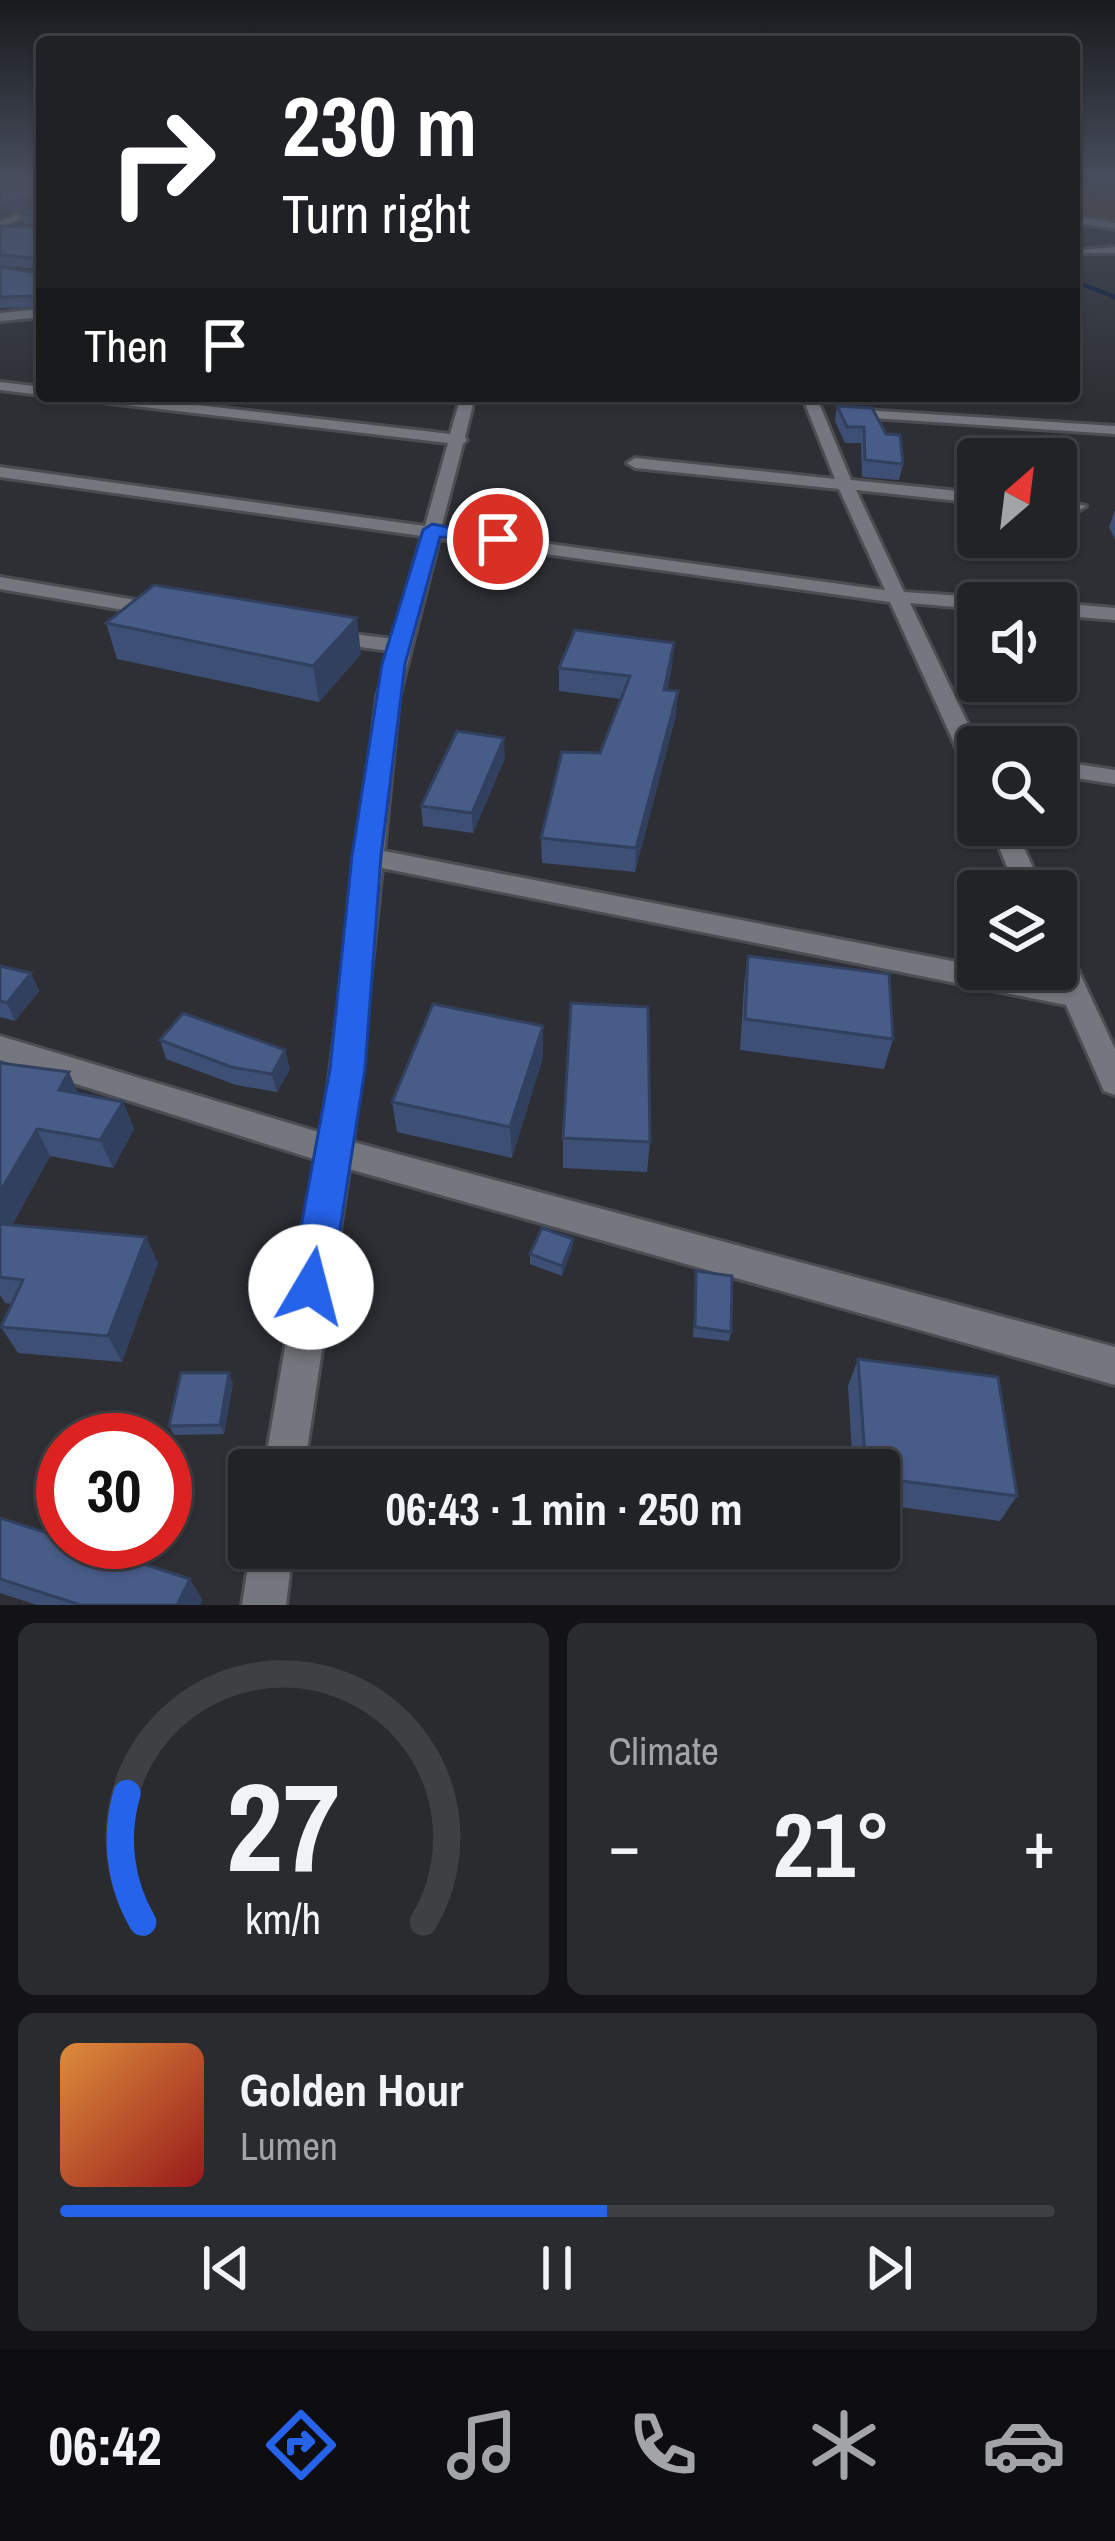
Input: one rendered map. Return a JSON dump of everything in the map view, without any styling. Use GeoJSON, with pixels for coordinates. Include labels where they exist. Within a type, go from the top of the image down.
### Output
{"type":"FeatureCollection","features":[{"type":"Feature","properties":{"kind":"street"},"geometry":{"type":"LineString","coordinates":[[2,317],[36,318]]}},
{"type":"Feature","properties":{"kind":"street"},"geometry":{"type":"LineString","coordinates":[[0,386],[36,390]]}},
{"type":"Feature","properties":{"kind":"street"},"geometry":{"type":"LineString","coordinates":[[135,402],[460,440]]}},
{"type":"Feature","properties":{"kind":"street"},"geometry":{"type":"LineString","coordinates":[[287,1449],[331,1150],[348,1069],[367,856],[399,646],[467,402]]}},
{"type":"Feature","properties":{"kind":"street"},"geometry":{"type":"LineString","coordinates":[[960,726],[847,489],[812,403],[1115,430]]}},
{"type":"Feature","properties":{"kind":"street"},"geometry":{"type":"LineString","coordinates":[[634,463],[957,497]]}},
{"type":"Feature","properties":{"kind":"street"},"geometry":{"type":"LineString","coordinates":[[0,472],[957,601]]}},
{"type":"Feature","properties":{"kind":"street"},"geometry":{"type":"LineString","coordinates":[[0,583],[174,612]]}},
{"type":"Feature","properties":{"kind":"street"},"geometry":{"type":"LineString","coordinates":[[1077,611],[1115,614]]}},
{"type":"Feature","properties":{"kind":"street"},"geometry":{"type":"LineString","coordinates":[[298,634],[399,646]]}},
{"type":"Feature","properties":{"kind":"street"},"geometry":{"type":"LineString","coordinates":[[1077,771],[1115,777]]}},
{"type":"Feature","properties":{"kind":"street"},"geometry":{"type":"LineString","coordinates":[[367,856],[1075,996]]}},
{"type":"Feature","properties":{"kind":"street"},"geometry":{"type":"LineString","coordinates":[[1072,990],[1115,1082]]}},
{"type":"Feature","properties":{"kind":"street"},"geometry":{"type":"LineString","coordinates":[[0,1048],[331,1150],[1115,1366]]}},
{"type":"Feature","properties":{"kind":"street"},"geometry":{"type":"LineString","coordinates":[[264,1605],[269,1569]]}},
{"type":"Feature","properties":{"kind":"building"},"geometry":{"type":"Polygon","coordinates":[[[36,253],[36,258],[0,255],[36,253]]]}},
{"type":"Feature","properties":{"kind":"building"},"geometry":{"type":"Polygon","coordinates":[[[0,267],[36,273],[36,296],[0,297],[0,267]]]}},
{"type":"Feature","properties":{"kind":"building"},"geometry":{"type":"Polygon","coordinates":[[[837,406],[872,408],[886,434],[900,435],[903,464],[865,460],[864,427],[847,427],[837,406]]]}},
{"type":"Feature","properties":{"kind":"building"},"geometry":{"type":"Polygon","coordinates":[[[154,585],[357,618],[313,666],[106,623],[154,585]]]}},
{"type":"Feature","properties":{"kind":"building"},"geometry":{"type":"Polygon","coordinates":[[[575,630],[674,643],[664,690],[678,691],[636,848],[541,838],[562,752],[600,753],[630,676],[559,668],[575,630]]]}},
{"type":"Feature","properties":{"kind":"building"},"geometry":{"type":"Polygon","coordinates":[[[457,731],[504,738],[472,813],[421,806],[457,731]]]}},
{"type":"Feature","properties":{"kind":"building"},"geometry":{"type":"Polygon","coordinates":[[[748,956],[889,974],[893,1039],[745,1019],[748,956]]]}},
{"type":"Feature","properties":{"kind":"building"},"geometry":{"type":"Polygon","coordinates":[[[0,966],[31,973],[7,1003],[0,1001],[0,966]]]}},
{"type":"Feature","properties":{"kind":"building"},"geometry":{"type":"Polygon","coordinates":[[[571,1003],[648,1007],[650,1142],[563,1138],[571,1003]]]}},
{"type":"Feature","properties":{"kind":"building"},"geometry":{"type":"Polygon","coordinates":[[[433,1004],[543,1026],[510,1127],[392,1102],[433,1004]]]}},
{"type":"Feature","properties":{"kind":"building"},"geometry":{"type":"Polygon","coordinates":[[[183,1013],[285,1050],[272,1074],[231,1067],[160,1040],[183,1013]]]}},
{"type":"Feature","properties":{"kind":"building"},"geometry":{"type":"Polygon","coordinates":[[[0,1063],[69,1072],[59,1090],[123,1102],[100,1140],[37,1129],[0,1192],[0,1063]]]}},
{"type":"Feature","properties":{"kind":"building"},"geometry":{"type":"Polygon","coordinates":[[[0,1224],[146,1237],[108,1336],[1,1327],[23,1280],[0,1277],[0,1224]]]}},
{"type":"Feature","properties":{"kind":"building"},"geometry":{"type":"Polygon","coordinates":[[[542,1228],[573,1239],[562,1266],[530,1254],[542,1228]]]}},
{"type":"Feature","properties":{"kind":"building"},"geometry":{"type":"Polygon","coordinates":[[[696,1271],[732,1276],[731,1332],[695,1327],[696,1271]]]}},
{"type":"Feature","properties":{"kind":"building"},"geometry":{"type":"Polygon","coordinates":[[[858,1359],[998,1377],[1017,1496],[900,1481],[900,1449],[864,1449],[858,1359]]]}},
{"type":"Feature","properties":{"kind":"building"},"geometry":{"type":"Polygon","coordinates":[[[181,1373],[229,1373],[220,1425],[192,1426],[192,1413],[172,1413],[181,1373]]]}},
{"type":"Feature","properties":{"kind":"building"},"geometry":{"type":"Polygon","coordinates":[[[0,1518],[36,1529],[36,1569],[159,1569],[190,1579],[177,1605],[80,1605],[0,1579],[0,1518]]]}},
{"type":"Feature","properties":{"kind":"waterway"},"geometry":{"type":"LineString","coordinates":[[1080,283],[1115,297]]}},
{"type":"Feature","properties":{"kind":"route"},"geometry":{"type":"LineString","coordinates":[[311,1287],[348,1069],[367,856],[393,664],[432,530],[498,539]]}}]}
